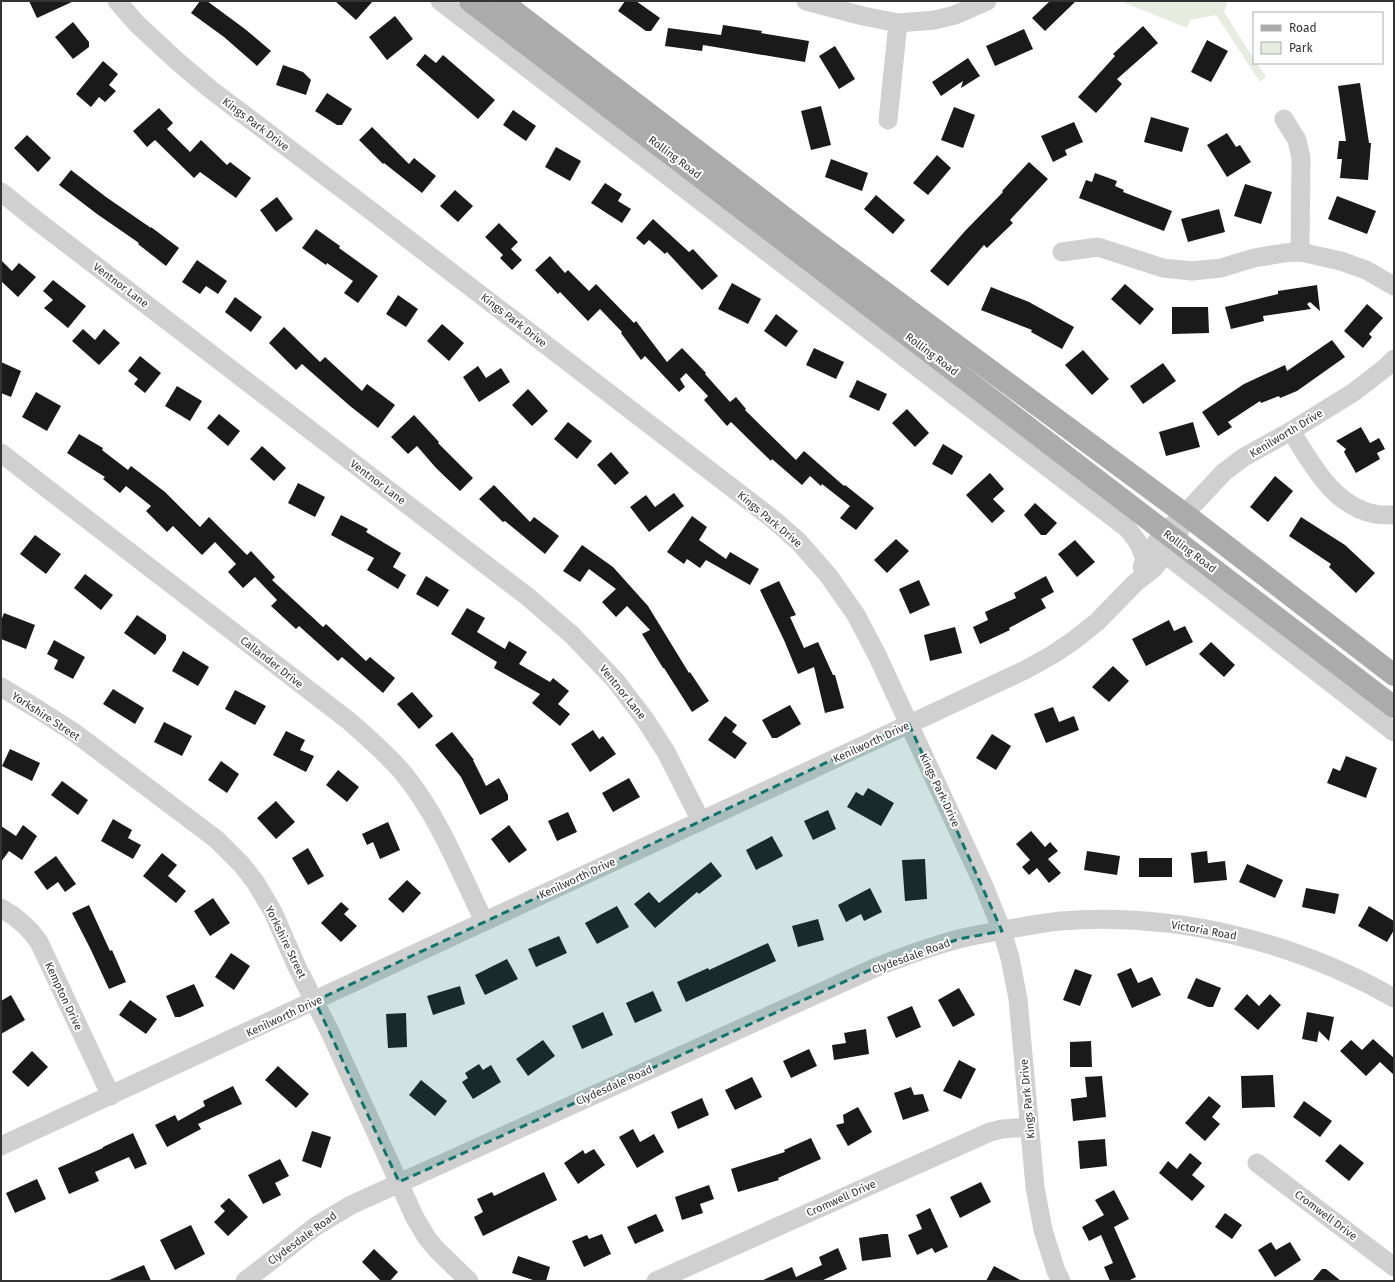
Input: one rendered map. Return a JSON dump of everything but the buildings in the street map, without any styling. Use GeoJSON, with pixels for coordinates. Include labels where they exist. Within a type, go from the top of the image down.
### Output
{"type":"FeatureCollection","features":[{"type":"Feature","properties":{"kind":"main road","name":"Rolling Road"},"geometry":{"type":"LineString","coordinates":[[470,1],[1168,542],[1394,708]]}},
{"type":"Feature","properties":{"kind":"main road","name":"Rolling Road"},"geometry":{"type":"LineString","coordinates":[[501,1],[820,245],[1186,515],[1394,675]]}},
{"type":"Feature","properties":{"kind":"street","name":"Kings Park Drive"},"geometry":{"type":"LineString","coordinates":[[117,1],[137,24],[171,56],[210,89],[774,520],[799,542],[828,575],[856,615],[877,655],[984,886],[1002,931],[1010,958],[1018,999],[1035,1187],[1043,1230],[1056,1271],[1061,1281]]}},
{"type":"Feature","properties":{"kind":"street","name":"Rolling Road"},"geometry":{"type":"LineString","coordinates":[[440,1],[1128,529],[1139,544],[1145,559]]}},
{"type":"Feature","properties":{"kind":"street"},"geometry":{"type":"LineString","coordinates":[[806,1],[863,16],[898,23],[935,20],[955,15],[987,1]]}},
{"type":"Feature","properties":{"kind":"street"},"geometry":{"type":"LineString","coordinates":[[888,120],[898,23]]}},
{"type":"Feature","properties":{"kind":"street"},"geometry":{"type":"LineString","coordinates":[[1284,119],[1297,140],[1301,158],[1300,252]]}},
{"type":"Feature","properties":{"kind":"street","name":"Ventnor Lane"},"geometry":{"type":"LineString","coordinates":[[1,192],[528,596],[572,635],[615,680],[644,718],[666,752],[701,821]]}},
{"type":"Feature","properties":{"kind":"street"},"geometry":{"type":"LineString","coordinates":[[1062,252],[1098,247],[1163,268],[1192,271],[1221,268],[1254,258],[1300,252],[1341,261],[1366,270],[1394,286]]}},
{"type":"Feature","properties":{"kind":"street","name":"Kenilworth Drive"},"geometry":{"type":"LineString","coordinates":[[1,1146],[1025,670],[1052,655],[1097,622],[1135,583],[1154,568],[1168,542],[1186,515],[1204,492],[1224,472],[1244,457],[1291,431],[1354,392],[1385,368],[1394,359]]}},
{"type":"Feature","properties":{"kind":"street"},"geometry":{"type":"LineString","coordinates":[[1291,431],[1327,485],[1337,494],[1356,507],[1366,511],[1376,514],[1394,515]]}},
{"type":"Feature","properties":{"kind":"street","name":"Callander Drive"},"geometry":{"type":"LineString","coordinates":[[1,453],[349,721],[380,747],[404,774],[429,810],[484,922]]}},
{"type":"Feature","properties":{"kind":"street","name":"Kenilworth Drive"},"geometry":{"type":"LineString","coordinates":[[1135,583],[1145,559],[1168,542]]}},
{"type":"Feature","properties":{"kind":"street","name":"Rolling Road"},"geometry":{"type":"LineString","coordinates":[[1168,542],[1394,732]]}},
{"type":"Feature","properties":{"kind":"street","name":"Yorkshire Street"},"geometry":{"type":"LineString","coordinates":[[1,688],[75,733],[210,835],[228,850],[242,865],[256,883],[269,906],[330,1032],[415,1218],[427,1238],[437,1250],[469,1281]]}},
{"type":"Feature","properties":{"kind":"street","name":"Kempton Drive"},"geometry":{"type":"LineString","coordinates":[[1,908],[22,922],[39,942],[110,1096]]}},
{"type":"Feature","properties":{"kind":"street","name":"Victoria Road"},"geometry":{"type":"LineString","coordinates":[[1002,931],[1060,921],[1096,920],[1140,921],[1207,929],[1282,948],[1312,958],[1346,973],[1394,998]]}},
{"type":"Feature","properties":{"kind":"street","name":"Clydesdale Road"},"geometry":{"type":"LineString","coordinates":[[245,1281],[316,1226],[350,1205],[398,1182],[879,966],[916,952],[959,939],[1002,931]]}},
{"type":"Feature","properties":{"kind":"street","name":"Cromwell Drive"},"geometry":{"type":"LineString","coordinates":[[656,1281],[990,1132],[1002,1129],[1029,1127]]}},
{"type":"Feature","properties":{"kind":"street","name":"Cromwell Drive"},"geometry":{"type":"LineString","coordinates":[[1257,1163],[1394,1267]]}},
{"type":"Feature","properties":{"kind":"highlighted area"},"geometry":{"type":"Polygon","coordinates":[[[909,724],[1002,931],[959,939],[879,966],[399,1182],[315,1001],[909,724]]]}},
{"type":"Feature","properties":{"kind":"green space"},"geometry":{"type":"Polygon","coordinates":[[[1127,1],[1228,1],[1224,12],[1253,57],[1253,64],[1258,64],[1266,77],[1260,82],[1216,15],[1190,20],[1187,28],[1125,3],[1127,1]]]}}]}
